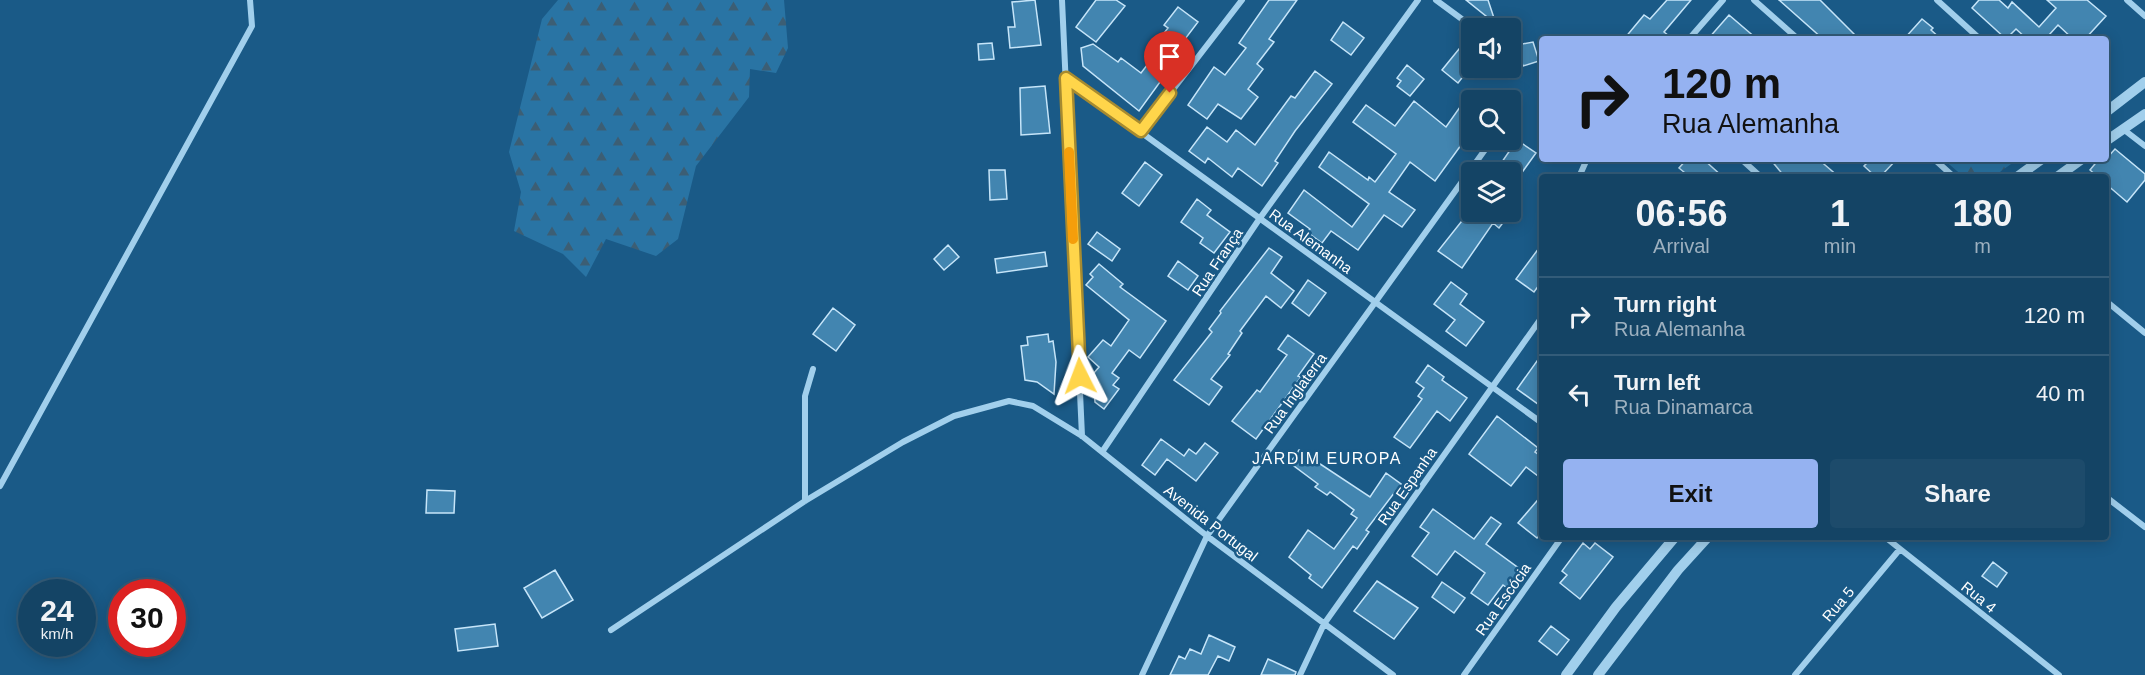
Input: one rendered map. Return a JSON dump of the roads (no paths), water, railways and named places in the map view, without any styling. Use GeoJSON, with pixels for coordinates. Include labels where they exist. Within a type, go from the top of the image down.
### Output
{"type":"FeatureCollection","features":[{"type":"Feature","properties":{"kind":"street"},"geometry":{"type":"LineString","coordinates":[[0,486],[252,26],[250,0]]}},
{"type":"Feature","properties":{"kind":"street"},"geometry":{"type":"LineString","coordinates":[[1062,0],[1082,436]]}},
{"type":"Feature","properties":{"kind":"street"},"geometry":{"type":"LineString","coordinates":[[1141,131],[1242,0]]}},
{"type":"Feature","properties":{"kind":"street","name":"Rua França"},"geometry":{"type":"LineString","coordinates":[[1102,452],[1260,218],[1418,0]]}},
{"type":"Feature","properties":{"kind":"street"},"geometry":{"type":"LineString","coordinates":[[1436,0],[1461,18]]}},
{"type":"Feature","properties":{"kind":"street"},"geometry":{"type":"LineString","coordinates":[[1692,36],[1723,0]]}},
{"type":"Feature","properties":{"kind":"street"},"geometry":{"type":"LineString","coordinates":[[1754,0],[1795,36]]}},
{"type":"Feature","properties":{"kind":"street"},"geometry":{"type":"LineString","coordinates":[[1937,0],[1977,36]]}},
{"type":"Feature","properties":{"kind":"street"},"geometry":{"type":"LineString","coordinates":[[2127,0],[2145,16]]}},
{"type":"Feature","properties":{"kind":"street","name":"Rua Alemanha"},"geometry":{"type":"LineString","coordinates":[[1066,78],[1539,421]]}},
{"type":"Feature","properties":{"kind":"street"},"geometry":{"type":"LineString","coordinates":[[2109,110],[2145,82]]}},
{"type":"Feature","properties":{"kind":"street"},"geometry":{"type":"LineString","coordinates":[[2109,139],[2145,114]]}},
{"type":"Feature","properties":{"kind":"street"},"geometry":{"type":"LineString","coordinates":[[2123,129],[2145,146]]}},
{"type":"Feature","properties":{"kind":"street","name":"Rua Inglaterra"},"geometry":{"type":"LineString","coordinates":[[1142,675],[1207,536],[1485,150]]}},
{"type":"Feature","properties":{"kind":"street"},"geometry":{"type":"LineString","coordinates":[[1744,162],[1758,174]]}},
{"type":"Feature","properties":{"kind":"street"},"geometry":{"type":"LineString","coordinates":[[1937,162],[1951,174]]}},
{"type":"Feature","properties":{"kind":"street"},"geometry":{"type":"LineString","coordinates":[[2021,174],[2038,162]]}},
{"type":"Feature","properties":{"kind":"street"},"geometry":{"type":"LineString","coordinates":[[2061,174],[2078,162]]}},
{"type":"Feature","properties":{"kind":"street"},"geometry":{"type":"LineString","coordinates":[[2109,303],[2145,333]]}},
{"type":"Feature","properties":{"kind":"street","name":"Rua Espanha"},"geometry":{"type":"LineString","coordinates":[[1300,675],[1324,624],[1539,321]]}},
{"type":"Feature","properties":{"kind":"street"},"geometry":{"type":"LineString","coordinates":[[611,630],[805,501],[805,396],[813,369]]}},
{"type":"Feature","properties":{"kind":"street","name":"Avenida Portugal"},"geometry":{"type":"LineString","coordinates":[[805,501],[903,441],[954,416],[1009,401],[1033,406],[1082,436],[1207,536],[1393,675]]}},
{"type":"Feature","properties":{"kind":"street"},"geometry":{"type":"LineString","coordinates":[[2109,499],[2145,527]]}},
{"type":"Feature","properties":{"kind":"street","name":"Rua Escócia"},"geometry":{"type":"LineString","coordinates":[[1464,675],[1560,540]]}},
{"type":"Feature","properties":{"kind":"street"},"geometry":{"type":"LineString","coordinates":[[1566,675],[1616,607],[1672,540]]}},
{"type":"Feature","properties":{"kind":"street"},"geometry":{"type":"LineString","coordinates":[[1598,675],[1678,570],[1705,540]]}},
{"type":"Feature","properties":{"kind":"street","name":"Rua 4"},"geometry":{"type":"LineString","coordinates":[[1890,540],[2059,675]]}},
{"type":"Feature","properties":{"kind":"street","name":"Rua 5"},"geometry":{"type":"LineString","coordinates":[[1795,675],[1900,549]]}},
{"type":"Feature","properties":{"kind":"district","name":"JARDIM EUROPA"},"geometry":{"type":"Point","coordinates":[1327,458]}}]}
